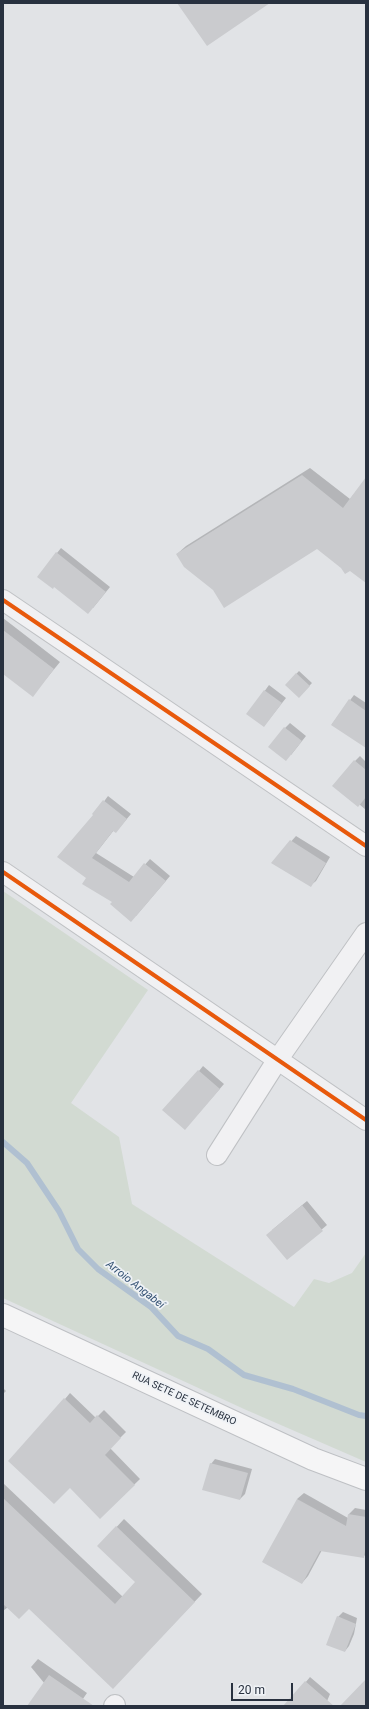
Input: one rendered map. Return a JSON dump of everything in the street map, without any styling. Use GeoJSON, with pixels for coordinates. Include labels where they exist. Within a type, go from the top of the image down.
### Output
{"type":"FeatureCollection","features":[{"type":"Feature","properties":{"kind":"main road","name":"RUA SETE DE SETEMBRO"},"geometry":{"type":"LineString","coordinates":[[3,1314],[313,1459],[366,1479]]}},
{"type":"Feature","properties":{"kind":"street"},"geometry":{"type":"LineString","coordinates":[[3,600],[366,846]]}},
{"type":"Feature","properties":{"kind":"street"},"geometry":{"type":"LineString","coordinates":[[3,872],[366,1120]]}},
{"type":"Feature","properties":{"kind":"street"},"geometry":{"type":"LineString","coordinates":[[217,1155],[278,1059],[366,934]]}},
{"type":"Feature","properties":{"kind":"shaded area"},"geometry":{"type":"Polygon","coordinates":[[[3,891],[148,990],[71,1103],[119,1137],[132,1204],[294,1307],[314,1279],[329,1283],[352,1273],[366,1253],[366,1462],[244,1409],[3,1298],[3,891]]]}},
{"type":"Feature","properties":{"kind":"building"},"geometry":{"type":"Polygon","coordinates":[[[177,3],[270,3],[207,46],[177,3]]]}},
{"type":"Feature","properties":{"kind":"building"},"geometry":{"type":"Polygon","coordinates":[[[302,475],[343,508],[366,477],[366,583],[350,571],[345,574],[341,568],[317,549],[224,608],[213,590],[184,567],[176,554],[302,475]]]}},
{"type":"Feature","properties":{"kind":"building"},"geometry":{"type":"Polygon","coordinates":[[[56,552],[106,592],[88,614],[54,587],[53,589],[37,577],[56,552]]]}},
{"type":"Feature","properties":{"kind":"building"},"geometry":{"type":"Polygon","coordinates":[[[3,630],[54,669],[33,697],[3,674],[3,630]]]}},
{"type":"Feature","properties":{"kind":"building"},"geometry":{"type":"Polygon","coordinates":[[[296,673],[310,686],[299,698],[285,685],[296,673]]]}},
{"type":"Feature","properties":{"kind":"building"},"geometry":{"type":"Polygon","coordinates":[[[264,690],[282,703],[264,727],[246,714],[264,690]]]}},
{"type":"Feature","properties":{"kind":"building"},"geometry":{"type":"Polygon","coordinates":[[[349,699],[366,711],[366,748],[331,725],[349,699]]]}},
{"type":"Feature","properties":{"kind":"building"},"geometry":{"type":"Polygon","coordinates":[[[284,727],[302,741],[286,761],[268,747],[284,727]]]}},
{"type":"Feature","properties":{"kind":"building"},"geometry":{"type":"Polygon","coordinates":[[[354,760],[366,770],[366,797],[358,807],[332,786],[354,760]]]}},
{"type":"Feature","properties":{"kind":"building"},"geometry":{"type":"Polygon","coordinates":[[[103,800],[127,819],[116,833],[113,831],[92,858],[129,882],[144,863],[166,881],[131,922],[110,904],[112,902],[82,884],[86,878],[57,857],[93,815],[92,814],[103,800]]]}},
{"type":"Feature","properties":{"kind":"building"},"geometry":{"type":"Polygon","coordinates":[[[290,840],[326,863],[311,887],[271,863],[290,840]]]}},
{"type":"Feature","properties":{"kind":"building"},"geometry":{"type":"Polygon","coordinates":[[[198,1070],[220,1089],[185,1130],[162,1110],[198,1070]]]}},
{"type":"Feature","properties":{"kind":"building"},"geometry":{"type":"Polygon","coordinates":[[[302,1205],[323,1231],[287,1260],[266,1235],[302,1205]]]}},
{"type":"Feature","properties":{"kind":"building"},"geometry":{"type":"Polygon","coordinates":[[[64,1398],[90,1423],[97,1415],[121,1438],[105,1455],[135,1485],[100,1519],[70,1488],[54,1504],[8,1461],[64,1398]]]}},
{"type":"Feature","properties":{"kind":"building"},"geometry":{"type":"Polygon","coordinates":[[[210,1463],[248,1473],[240,1500],[202,1490],[210,1463]]]}},
{"type":"Feature","properties":{"kind":"building"},"geometry":{"type":"Polygon","coordinates":[[[3,1498],[115,1604],[135,1582],[97,1546],[116,1526],[195,1602],[113,1689],[29,1609],[19,1619],[3,1604],[3,1498]]]}},
{"type":"Feature","properties":{"kind":"building"},"geometry":{"type":"Polygon","coordinates":[[[297,1499],[346,1526],[348,1514],[366,1517],[366,1543],[364,1558],[320,1551],[302,1584],[262,1562],[297,1499]]]}},
{"type":"Feature","properties":{"kind":"building"},"geometry":{"type":"Polygon","coordinates":[[[337,1616],[356,1624],[345,1652],[326,1645],[337,1616]]]}},
{"type":"Feature","properties":{"kind":"building"},"geometry":{"type":"Polygon","coordinates":[[[49,1675],[94,1706],[27,1706],[49,1675]]]}},
{"type":"Feature","properties":{"kind":"building"},"geometry":{"type":"Polygon","coordinates":[[[366,1679],[366,1706],[340,1706],[366,1679]]]}},
{"type":"Feature","properties":{"kind":"building"},"geometry":{"type":"Polygon","coordinates":[[[305,1681],[334,1706],[283,1706],[305,1681]]]}},
{"type":"Feature","properties":{"kind":"waterway","name":"Arroio Angabeí"},"geometry":{"type":"LineString","coordinates":[[3,1142],[27,1163],[59,1211],[78,1249],[98,1269],[151,1307],[178,1336],[208,1349],[244,1375],[293,1389],[359,1415],[366,1416]]}},
{"type":"Feature","properties":{"kind":"cycle path"},"geometry":{"type":"LineString","coordinates":[[3,600],[366,846]]}},
{"type":"Feature","properties":{"kind":"cycle path"},"geometry":{"type":"LineString","coordinates":[[3,872],[366,1120]]}}]}
